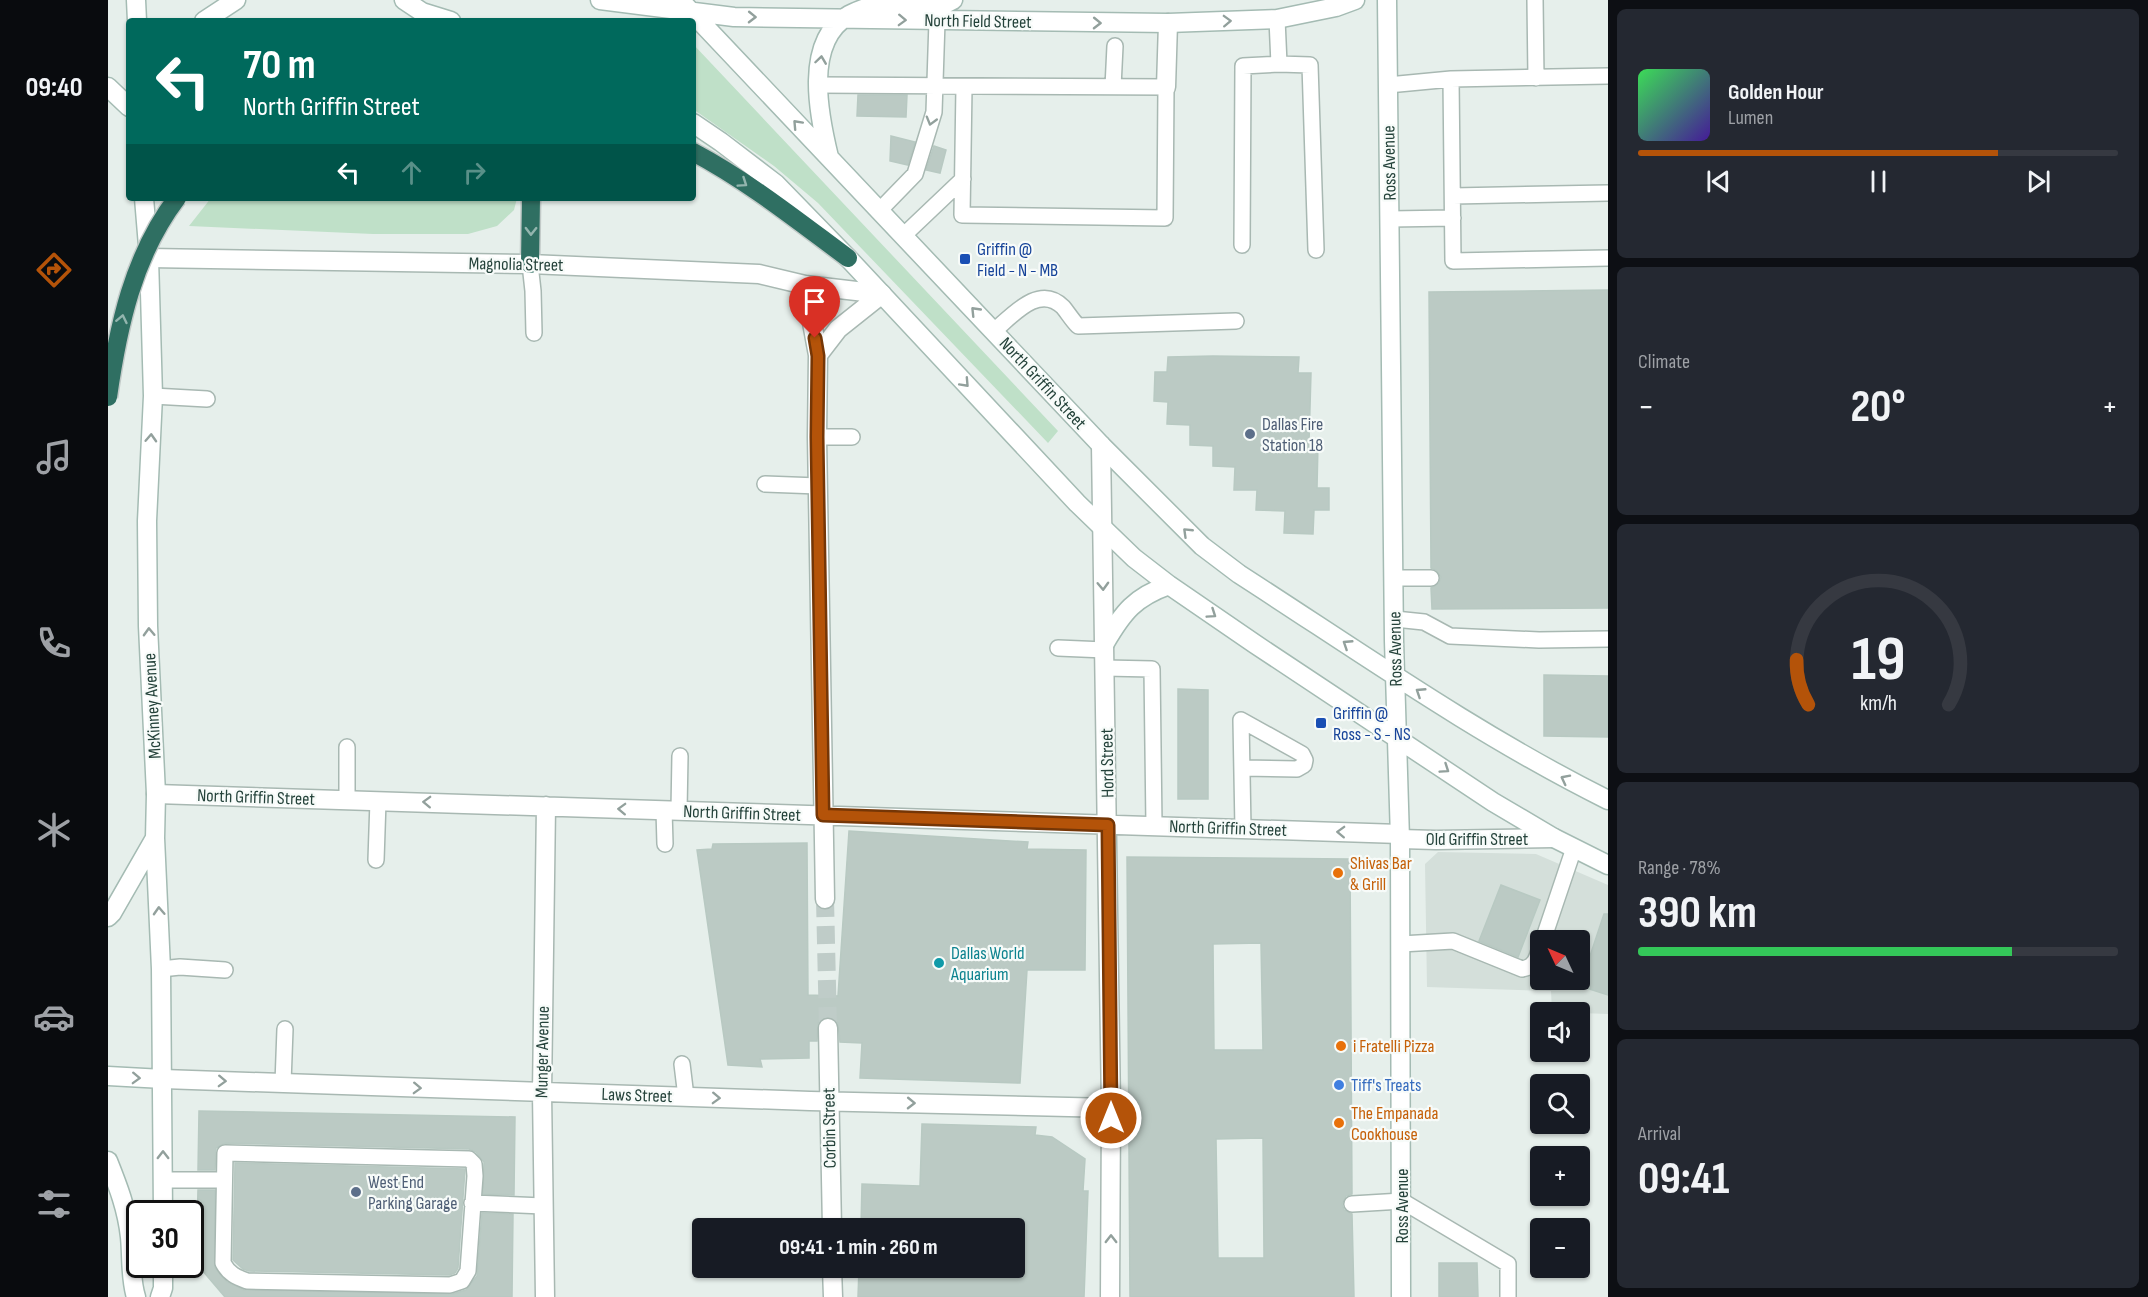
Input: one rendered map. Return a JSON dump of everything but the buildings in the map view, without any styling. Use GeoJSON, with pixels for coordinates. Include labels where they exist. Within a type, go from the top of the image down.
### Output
{"type":"FeatureCollection","features":[{"type":"Feature","properties":{"kind":"highway"},"geometry":{"type":"LineString","coordinates":[[696,154],[778,206],[848,258]]}},
{"type":"Feature","properties":{"kind":"highway"},"geometry":{"type":"LineString","coordinates":[[108,397],[126,301],[160,220],[175,201]]}},
{"type":"Feature","properties":{"kind":"highway"},"geometry":{"type":"LineString","coordinates":[[530,264],[531,201]]}},
{"type":"Feature","properties":{"kind":"street"},"geometry":{"type":"LineString","coordinates":[[136,0],[137,18]]}},
{"type":"Feature","properties":{"kind":"street"},"geometry":{"type":"LineString","coordinates":[[209,18],[236,0]]}},
{"type":"Feature","properties":{"kind":"street"},"geometry":{"type":"LineString","coordinates":[[403,0],[422,12],[441,18]]}},
{"type":"Feature","properties":{"kind":"street","name":"North Field Street"},"geometry":{"type":"LineString","coordinates":[[600,0],[734,17],[1168,23],[1277,19],[1336,7],[1355,0]]}},
{"type":"Feature","properties":{"kind":"street","name":"North Griffin Street"},"geometry":{"type":"LineString","coordinates":[[680,0],[1101,445],[1180,525],[1212,553],[1239,574],[1485,733],[1561,777],[1608,800]]}},
{"type":"Feature","properties":{"kind":"street"},"geometry":{"type":"LineString","coordinates":[[829,159],[820,119],[819,62],[823,45],[831,31],[844,18],[858,10],[872,6],[945,5],[953,0]]}},
{"type":"Feature","properties":{"kind":"street","name":"Ross Avenue"},"geometry":{"type":"LineString","coordinates":[[1387,0],[1396,737],[1400,836],[1401,1297]]}},
{"type":"Feature","properties":{"kind":"street"},"geometry":{"type":"LineString","coordinates":[[1166,87],[1168,23]]}},
{"type":"Feature","properties":{"kind":"street"},"geometry":{"type":"LineString","coordinates":[[108,87],[126,103]]}},
{"type":"Feature","properties":{"kind":"street"},"geometry":{"type":"LineString","coordinates":[[696,125],[776,184],[1102,529],[1134,558],[1169,585],[1493,802],[1608,866]]}},
{"type":"Feature","properties":{"kind":"street","name":"McKinney Avenue"},"geometry":{"type":"LineString","coordinates":[[144,201],[149,258],[153,396],[147,521],[148,626],[161,969],[163,1200]]}},
{"type":"Feature","properties":{"kind":"street","name":"Magnolia Street"},"geometry":{"type":"LineString","coordinates":[[149,258],[530,264],[759,274],[806,285],[882,294]]}},
{"type":"Feature","properties":{"kind":"street"},"geometry":{"type":"LineString","coordinates":[[806,285],[818,356],[817,437],[825,899]]}},
{"type":"Feature","properties":{"kind":"street"},"geometry":{"type":"LineString","coordinates":[[818,356],[838,329],[882,294]]}},
{"type":"Feature","properties":{"kind":"street","name":"Hord Street"},"geometry":{"type":"LineString","coordinates":[[1101,445],[1112,1108],[1110,1297]]}},
{"type":"Feature","properties":{"kind":"street"},"geometry":{"type":"LineString","coordinates":[[1105,646],[1120,617],[1134,602],[1151,591],[1169,585]]}},
{"type":"Feature","properties":{"kind":"street","name":"North Griffin Street"},"geometry":{"type":"LineString","coordinates":[[156,794],[1400,836]]}},
{"type":"Feature","properties":{"kind":"street","name":"Munger Avenue"},"geometry":{"type":"LineString","coordinates":[[545,1297],[542,1093],[546,806]]}},
{"type":"Feature","properties":{"kind":"street","name":"Old Griffin Street"},"geometry":{"type":"LineString","coordinates":[[1400,836],[1436,840],[1554,838]]}},
{"type":"Feature","properties":{"kind":"street"},"geometry":{"type":"LineString","coordinates":[[108,917],[155,838]]}},
{"type":"Feature","properties":{"kind":"street","name":"Corbin Street"},"geometry":{"type":"LineString","coordinates":[[828,1028],[832,1218]]}},
{"type":"Feature","properties":{"kind":"street","name":"Laws Street"},"geometry":{"type":"LineString","coordinates":[[108,1076],[542,1093],[1112,1108]]}},
{"type":"Feature","properties":{"kind":"street"},"geometry":{"type":"LineString","coordinates":[[108,1161],[123,1197],[130,1235],[133,1288],[136,1297]]}},
{"type":"Feature","properties":{"kind":"street"},"geometry":{"type":"LineString","coordinates":[[160,1297],[163,1278]]}},
{"type":"Feature","properties":{"kind":"street"},"geometry":{"type":"LineString","coordinates":[[832,1278],[833,1297]]}},
{"type":"Feature","properties":{"kind":"lane"},"geometry":{"type":"LineString","coordinates":[[1535,0],[1536,78]]}},
{"type":"Feature","properties":{"kind":"lane"},"geometry":{"type":"LineString","coordinates":[[1277,19],[1279,64]]}},
{"type":"Feature","properties":{"kind":"lane"},"geometry":{"type":"LineString","coordinates":[[879,211],[915,174],[933,112],[936,21]]}},
{"type":"Feature","properties":{"kind":"lane"},"geometry":{"type":"LineString","coordinates":[[1113,87],[1115,46]]}},
{"type":"Feature","properties":{"kind":"lane"},"geometry":{"type":"LineString","coordinates":[[1242,245],[1243,66],[1310,64],[1316,250]]}},
{"type":"Feature","properties":{"kind":"lane"},"geometry":{"type":"LineString","coordinates":[[1388,85],[1451,79],[1608,76]]}},
{"type":"Feature","properties":{"kind":"lane"},"geometry":{"type":"LineString","coordinates":[[1451,79],[1454,261],[1608,258]]}},
{"type":"Feature","properties":{"kind":"lane"},"geometry":{"type":"LineString","coordinates":[[819,85],[1166,87],[1165,218],[962,215],[964,87]]}},
{"type":"Feature","properties":{"kind":"lane"},"geometry":{"type":"LineString","coordinates":[[903,236],[963,179]]}},
{"type":"Feature","properties":{"kind":"lane"},"geometry":{"type":"LineString","coordinates":[[1453,196],[1608,193]]}},
{"type":"Feature","properties":{"kind":"lane"},"geometry":{"type":"LineString","coordinates":[[1390,219],[1453,218]]}},
{"type":"Feature","properties":{"kind":"lane"},"geometry":{"type":"LineString","coordinates":[[530,264],[534,333]]}},
{"type":"Feature","properties":{"kind":"lane"},"geometry":{"type":"LineString","coordinates":[[994,331],[1024,304],[1044,299],[1063,307],[1078,326],[1236,321]]}},
{"type":"Feature","properties":{"kind":"lane"},"geometry":{"type":"LineString","coordinates":[[153,396],[207,399]]}},
{"type":"Feature","properties":{"kind":"lane"},"geometry":{"type":"LineString","coordinates":[[817,437],[852,437]]}},
{"type":"Feature","properties":{"kind":"lane"},"geometry":{"type":"LineString","coordinates":[[765,484],[818,486]]}},
{"type":"Feature","properties":{"kind":"lane"},"geometry":{"type":"LineString","coordinates":[[1395,578],[1431,578]]}},
{"type":"Feature","properties":{"kind":"lane"},"geometry":{"type":"LineString","coordinates":[[1395,620],[1424,622],[1450,636],[1539,640],[1608,639]]}},
{"type":"Feature","properties":{"kind":"lane"},"geometry":{"type":"LineString","coordinates":[[1058,648],[1105,646]]}},
{"type":"Feature","properties":{"kind":"lane"},"geometry":{"type":"LineString","coordinates":[[1105,668],[1152,669],[1154,826]]}},
{"type":"Feature","properties":{"kind":"lane"},"geometry":{"type":"LineString","coordinates":[[1242,768],[1297,769],[1304,765],[1305,759],[1302,754],[1241,720],[1243,829]]}},
{"type":"Feature","properties":{"kind":"lane"},"geometry":{"type":"LineString","coordinates":[[347,747],[347,800]]}},
{"type":"Feature","properties":{"kind":"lane"},"geometry":{"type":"LineString","coordinates":[[665,844],[680,756]]}},
{"type":"Feature","properties":{"kind":"lane"},"geometry":{"type":"LineString","coordinates":[[376,860],[378,801]]}},
{"type":"Feature","properties":{"kind":"lane"},"geometry":{"type":"LineString","coordinates":[[1546,930],[1574,848]]}},
{"type":"Feature","properties":{"kind":"lane"},"geometry":{"type":"LineString","coordinates":[[1401,944],[1453,941],[1522,969],[1530,967]]}},
{"type":"Feature","properties":{"kind":"lane"},"geometry":{"type":"LineString","coordinates":[[161,969],[180,967],[225,970]]}},
{"type":"Feature","properties":{"kind":"lane"},"geometry":{"type":"LineString","coordinates":[[284,1083],[285,1029]]}},
{"type":"Feature","properties":{"kind":"lane"},"geometry":{"type":"LineString","coordinates":[[682,1064],[687,1097]]}},
{"type":"Feature","properties":{"kind":"lane"},"geometry":{"type":"LineString","coordinates":[[225,1153],[469,1159],[474,1164],[468,1271],[462,1281],[450,1285],[247,1281],[236,1277],[227,1271],[223,1263],[224,1180],[225,1153]]}},
{"type":"Feature","properties":{"kind":"lane"},"geometry":{"type":"LineString","coordinates":[[164,1180],[224,1180]]}},
{"type":"Feature","properties":{"kind":"lane"},"geometry":{"type":"LineString","coordinates":[[1352,1204],[1402,1201],[1508,1264],[1508,1297]]}},
{"type":"Feature","properties":{"kind":"lane"},"geometry":{"type":"LineString","coordinates":[[472,1203],[543,1206]]}},
{"type":"Feature","properties":{"kind":"shaded area"},"geometry":{"type":"Polygon","coordinates":[[[1438,852],[1536,854],[1608,885],[1608,1014],[1590,1013],[1590,1002],[1552,1002],[1551,991],[1427,987],[1425,864],[1438,852]]]}},
{"type":"Feature","properties":{"kind":"green space"},"geometry":{"type":"Polygon","coordinates":[[[696,47],[1058,431],[1048,443],[818,203],[774,166],[696,111],[696,47]]]}},
{"type":"Feature","properties":{"kind":"green space"},"geometry":{"type":"Polygon","coordinates":[[[209,201],[516,201],[514,210],[497,226],[468,234],[373,234],[189,226],[209,201]]]}},
{"type":"Feature","properties":{"kind":"tunnel"},"geometry":{"type":"LineString","coordinates":[[825,899],[828,1028]]}},
{"type":"Feature","properties":{"kind":"place","name":"Griffin @ Field - N - MB"},"geometry":{"type":"Point","coordinates":[965,259]}},
{"type":"Feature","properties":{"kind":"place","name":"Dallas Fire Station 18"},"geometry":{"type":"Point","coordinates":[1250,434]}},
{"type":"Feature","properties":{"kind":"place","name":"Griffin @ Ross - S - NS"},"geometry":{"type":"Point","coordinates":[1321,723]}},
{"type":"Feature","properties":{"kind":"place","name":"Shivas Bar & Grill"},"geometry":{"type":"Point","coordinates":[1338,873]}},
{"type":"Feature","properties":{"kind":"place","name":"Dallas World Aquarium"},"geometry":{"type":"Point","coordinates":[939,963]}},
{"type":"Feature","properties":{"kind":"place","name":"i Fratelli Pizza"},"geometry":{"type":"Point","coordinates":[1341,1046]}},
{"type":"Feature","properties":{"kind":"place","name":"Tiff's Treats"},"geometry":{"type":"Point","coordinates":[1339,1085]}},
{"type":"Feature","properties":{"kind":"place","name":"The Empanada Cookhouse"},"geometry":{"type":"Point","coordinates":[1339,1123]}},
{"type":"Feature","properties":{"kind":"place","name":"West End Parking Garage"},"geometry":{"type":"Point","coordinates":[356,1192]}},
{"type":"Feature","properties":{"kind":"route"},"geometry":{"type":"LineString","coordinates":[[815,338],[818,356],[817,437],[823,815],[1108,825],[1111,1118]]}}]}
